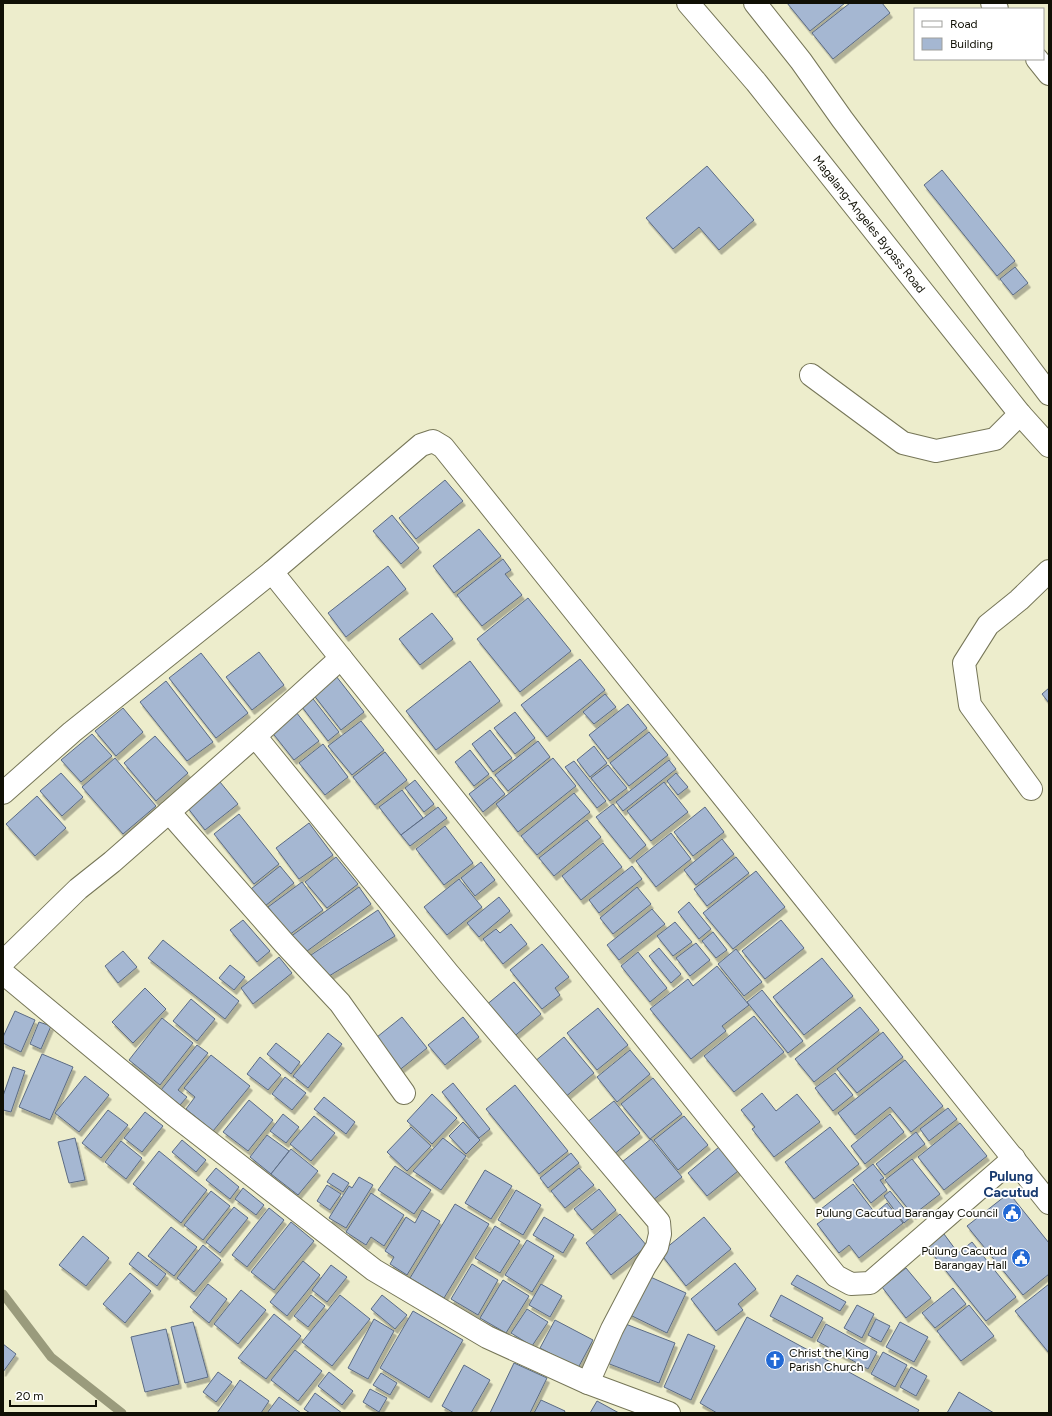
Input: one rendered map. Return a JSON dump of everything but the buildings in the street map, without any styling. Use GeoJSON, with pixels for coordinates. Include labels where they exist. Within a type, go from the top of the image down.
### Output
{"type":"FeatureCollection","features":[{"type":"Feature","properties":{"kind":"street","name":"Magalang-Angeles Bypass Road"},"geometry":{"type":"LineString","coordinates":[[688,3],[756,82],[1020,414],[1049,446]]}},
{"type":"Feature","properties":{"kind":"street"},"geometry":{"type":"LineString","coordinates":[[755,3],[801,61],[842,119],[1049,394]]}},
{"type":"Feature","properties":{"kind":"street"},"geometry":{"type":"LineString","coordinates":[[1038,60],[1049,74]]}},
{"type":"Feature","properties":{"kind":"street"},"geometry":{"type":"LineString","coordinates":[[811,375],[903,443],[936,451],[995,439],[1020,414]]}},
{"type":"Feature","properties":{"kind":"street"},"geometry":{"type":"LineString","coordinates":[[3,793],[72,732],[272,572],[422,445],[433,441],[443,447],[1049,1203]]}},
{"type":"Feature","properties":{"kind":"street"},"geometry":{"type":"LineString","coordinates":[[1031,788],[970,705],[964,663],[988,625],[1019,600],[1049,571]]}},
{"type":"Feature","properties":{"kind":"street"},"geometry":{"type":"LineString","coordinates":[[272,572],[836,1276],[851,1284],[870,1283],[1014,1158]]}},
{"type":"Feature","properties":{"kind":"street"},"geometry":{"type":"LineString","coordinates":[[3,962],[78,889],[112,862],[169,812],[341,658]]}},
{"type":"Feature","properties":{"kind":"street"},"geometry":{"type":"LineString","coordinates":[[255,736],[448,973],[659,1222],[660,1234],[657,1247],[645,1266],[612,1329],[588,1383]]}},
{"type":"Feature","properties":{"kind":"street"},"geometry":{"type":"LineString","coordinates":[[169,812],[284,943],[340,1003],[404,1093]]}},
{"type":"Feature","properties":{"kind":"street"},"geometry":{"type":"LineString","coordinates":[[3,973],[173,1114],[374,1270],[487,1337],[588,1383],[669,1413]]}},
{"type":"Feature","properties":{"kind":"waterway"},"geometry":{"type":"LineString","coordinates":[[3,1294],[51,1357],[122,1413]]}},
{"type":"Feature","properties":{"kind":"place","name":"Pulung Cacutud Barangay Council"},"geometry":{"type":"Point","coordinates":[1012,1213]}},
{"type":"Feature","properties":{"kind":"place","name":"Pulung Cacutud Barangay Hall"},"geometry":{"type":"Point","coordinates":[1021,1258]}},
{"type":"Feature","properties":{"kind":"place","name":"Christ the King Parish Church"},"geometry":{"type":"Point","coordinates":[775,1360]}},
{"type":"Feature","properties":{"kind":"district","name":"Pulung Cacutud"},"geometry":{"type":"Point","coordinates":[1011,1184]}}]}
